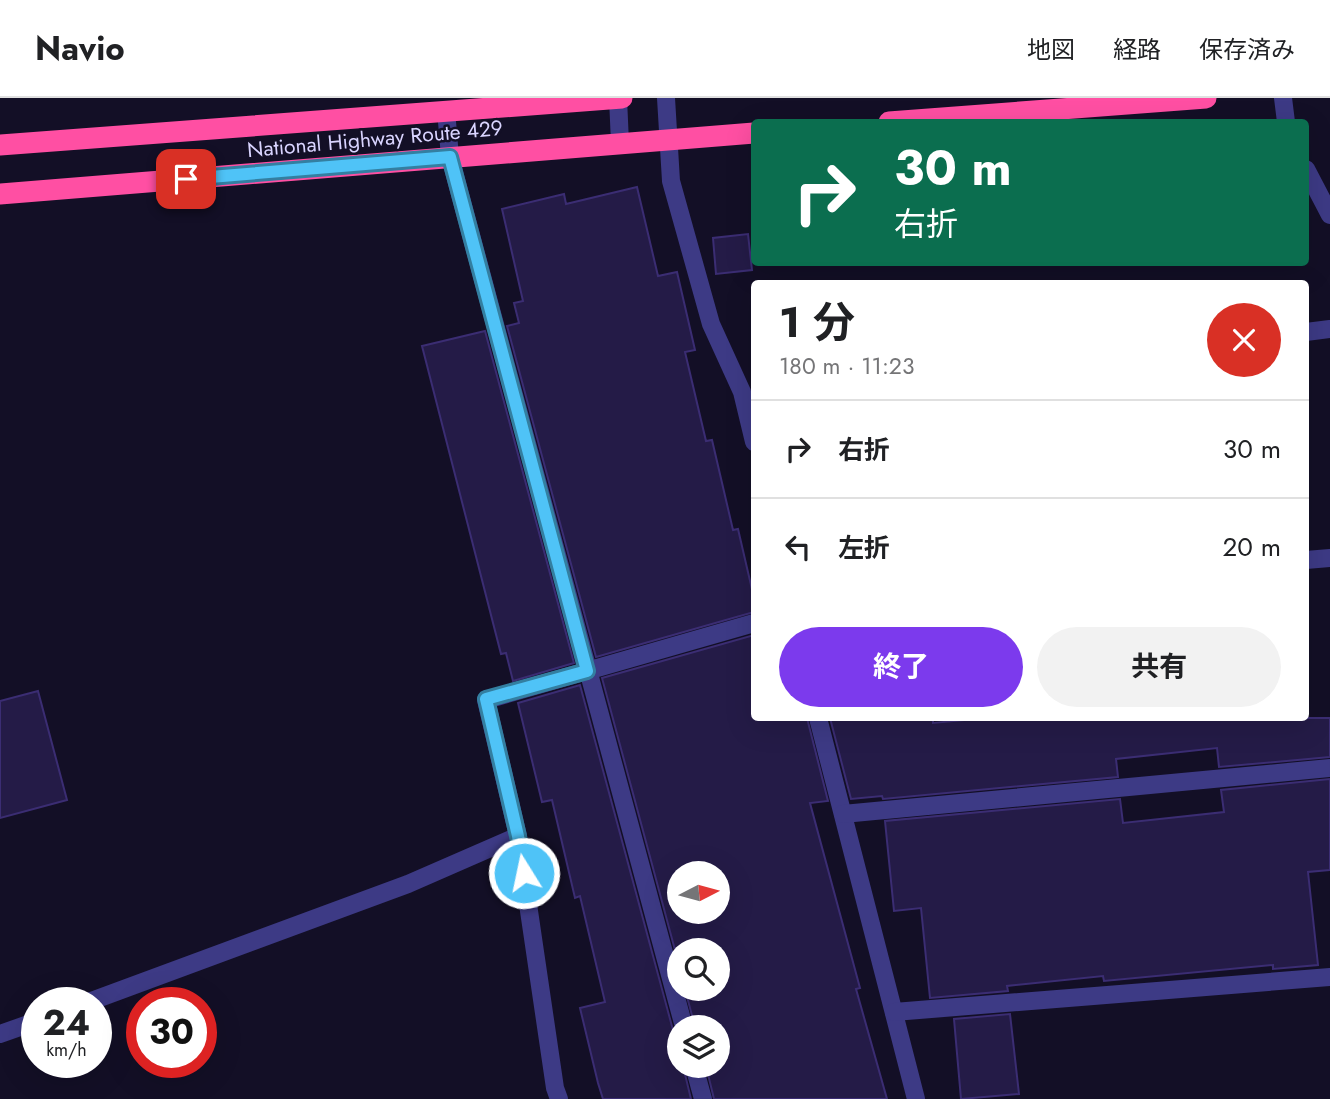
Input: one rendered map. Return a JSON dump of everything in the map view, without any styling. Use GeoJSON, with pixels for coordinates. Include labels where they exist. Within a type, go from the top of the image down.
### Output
{"type":"FeatureCollection","features":[{"type":"Feature","properties":{"kind":"highway","name":"National Highway Route 429"},"geometry":{"type":"LineString","coordinates":[[0,145],[619,98]]}},
{"type":"Feature","properties":{"kind":"highway"},"geometry":{"type":"LineString","coordinates":[[929,119],[1206,98]]}},
{"type":"Feature","properties":{"kind":"highway","name":"National Highway Route 429"},"geometry":{"type":"LineString","coordinates":[[0,194],[751,133]]}},
{"type":"Feature","properties":{"kind":"street"},"geometry":{"type":"LineString","coordinates":[[619,98],[620,143]]}},
{"type":"Feature","properties":{"kind":"street"},"geometry":{"type":"LineString","coordinates":[[666,98],[671,181],[711,324],[748,392],[751,417]]}},
{"type":"Feature","properties":{"kind":"street"},"geometry":{"type":"LineString","coordinates":[[1283,98],[1286,119]]}},
{"type":"Feature","properties":{"kind":"street"},"geometry":{"type":"LineString","coordinates":[[446,110],[450,157],[681,1015]]}},
{"type":"Feature","properties":{"kind":"street"},"geometry":{"type":"LineString","coordinates":[[1309,175],[1330,215]]}},
{"type":"Feature","properties":{"kind":"street"},"geometry":{"type":"LineString","coordinates":[[1309,332],[1330,329]]}},
{"type":"Feature","properties":{"kind":"street"},"geometry":{"type":"LineString","coordinates":[[1309,560],[1330,558]]}},
{"type":"Feature","properties":{"kind":"street"},"geometry":{"type":"LineString","coordinates":[[559,1099],[555,1088],[518,836],[486,699],[751,624]]}},
{"type":"Feature","properties":{"kind":"street"},"geometry":{"type":"LineString","coordinates":[[819,721],[916,1099]]}},
{"type":"Feature","properties":{"kind":"street"},"geometry":{"type":"LineString","coordinates":[[843,814],[1330,768]]}},
{"type":"Feature","properties":{"kind":"street"},"geometry":{"type":"LineString","coordinates":[[112,993],[408,884],[518,836]]}},
{"type":"Feature","properties":{"kind":"street"},"geometry":{"type":"LineString","coordinates":[[894,1012],[1330,977]]}},
{"type":"Feature","properties":{"kind":"street"},"geometry":{"type":"LineString","coordinates":[[0,1034],[21,1027]]}},
{"type":"Feature","properties":{"kind":"street"},"geometry":{"type":"LineString","coordinates":[[697,1078],[703,1099]]}},
{"type":"Feature","properties":{"kind":"building"},"geometry":{"type":"Polygon","coordinates":[[[637,187],[658,276],[677,272],[695,350],[685,352],[706,441],[712,440],[733,530],[738,529],[751,585],[751,613],[596,657],[507,326],[519,323],[514,303],[523,301],[502,209],[564,194],[566,204],[637,187]]]}},
{"type":"Feature","properties":{"kind":"building"},"geometry":{"type":"Polygon","coordinates":[[[748,234],[752,270],[716,274],[713,238],[748,234]]]}},
{"type":"Feature","properties":{"kind":"building"},"geometry":{"type":"Polygon","coordinates":[[[485,331],[574,663],[513,681],[506,653],[501,654],[422,346],[485,331]]]}},
{"type":"Feature","properties":{"kind":"building"},"geometry":{"type":"Polygon","coordinates":[[[751,636],[751,721],[808,721],[828,801],[810,803],[860,988],[856,989],[887,1099],[714,1099],[709,1078],[730,1078],[730,1015],[692,1015],[688,1001],[730,1001],[730,938],[672,938],[668,924],[730,924],[730,861],[667,861],[667,920],[602,678],[751,636]]]}},
{"type":"Feature","properties":{"kind":"building"},"geometry":{"type":"Polygon","coordinates":[[[580,685],[669,1015],[667,1078],[686,1078],[691,1099],[603,1099],[580,1008],[605,1002],[580,896],[575,898],[552,800],[542,802],[518,703],[580,685]]]}},
{"type":"Feature","properties":{"kind":"building"},"geometry":{"type":"Polygon","coordinates":[[[38,691],[67,800],[0,818],[0,701],[38,691]]]}},
{"type":"Feature","properties":{"kind":"building"},"geometry":{"type":"Polygon","coordinates":[[[1309,718],[1330,718],[1330,757],[1219,767],[1217,748],[1116,759],[1118,777],[883,799],[882,796],[851,799],[831,721],[1309,721],[1309,718]]]}},
{"type":"Feature","properties":{"kind":"building"},"geometry":{"type":"Polygon","coordinates":[[[1330,779],[1330,870],[1308,872],[1318,965],[1273,969],[1273,965],[1104,981],[1103,976],[1007,986],[1008,991],[930,998],[921,908],[894,911],[885,821],[1120,799],[1123,823],[1224,812],[1221,790],[1330,779]]]}},
{"type":"Feature","properties":{"kind":"building"},"geometry":{"type":"Polygon","coordinates":[[[1010,1014],[1019,1094],[961,1099],[954,1019],[1010,1014]]]}},
{"type":"Feature","properties":{"kind":"route"},"geometry":{"type":"LineString","coordinates":[[186,179],[450,157],[587,671],[486,699],[524,873]]}}]}
